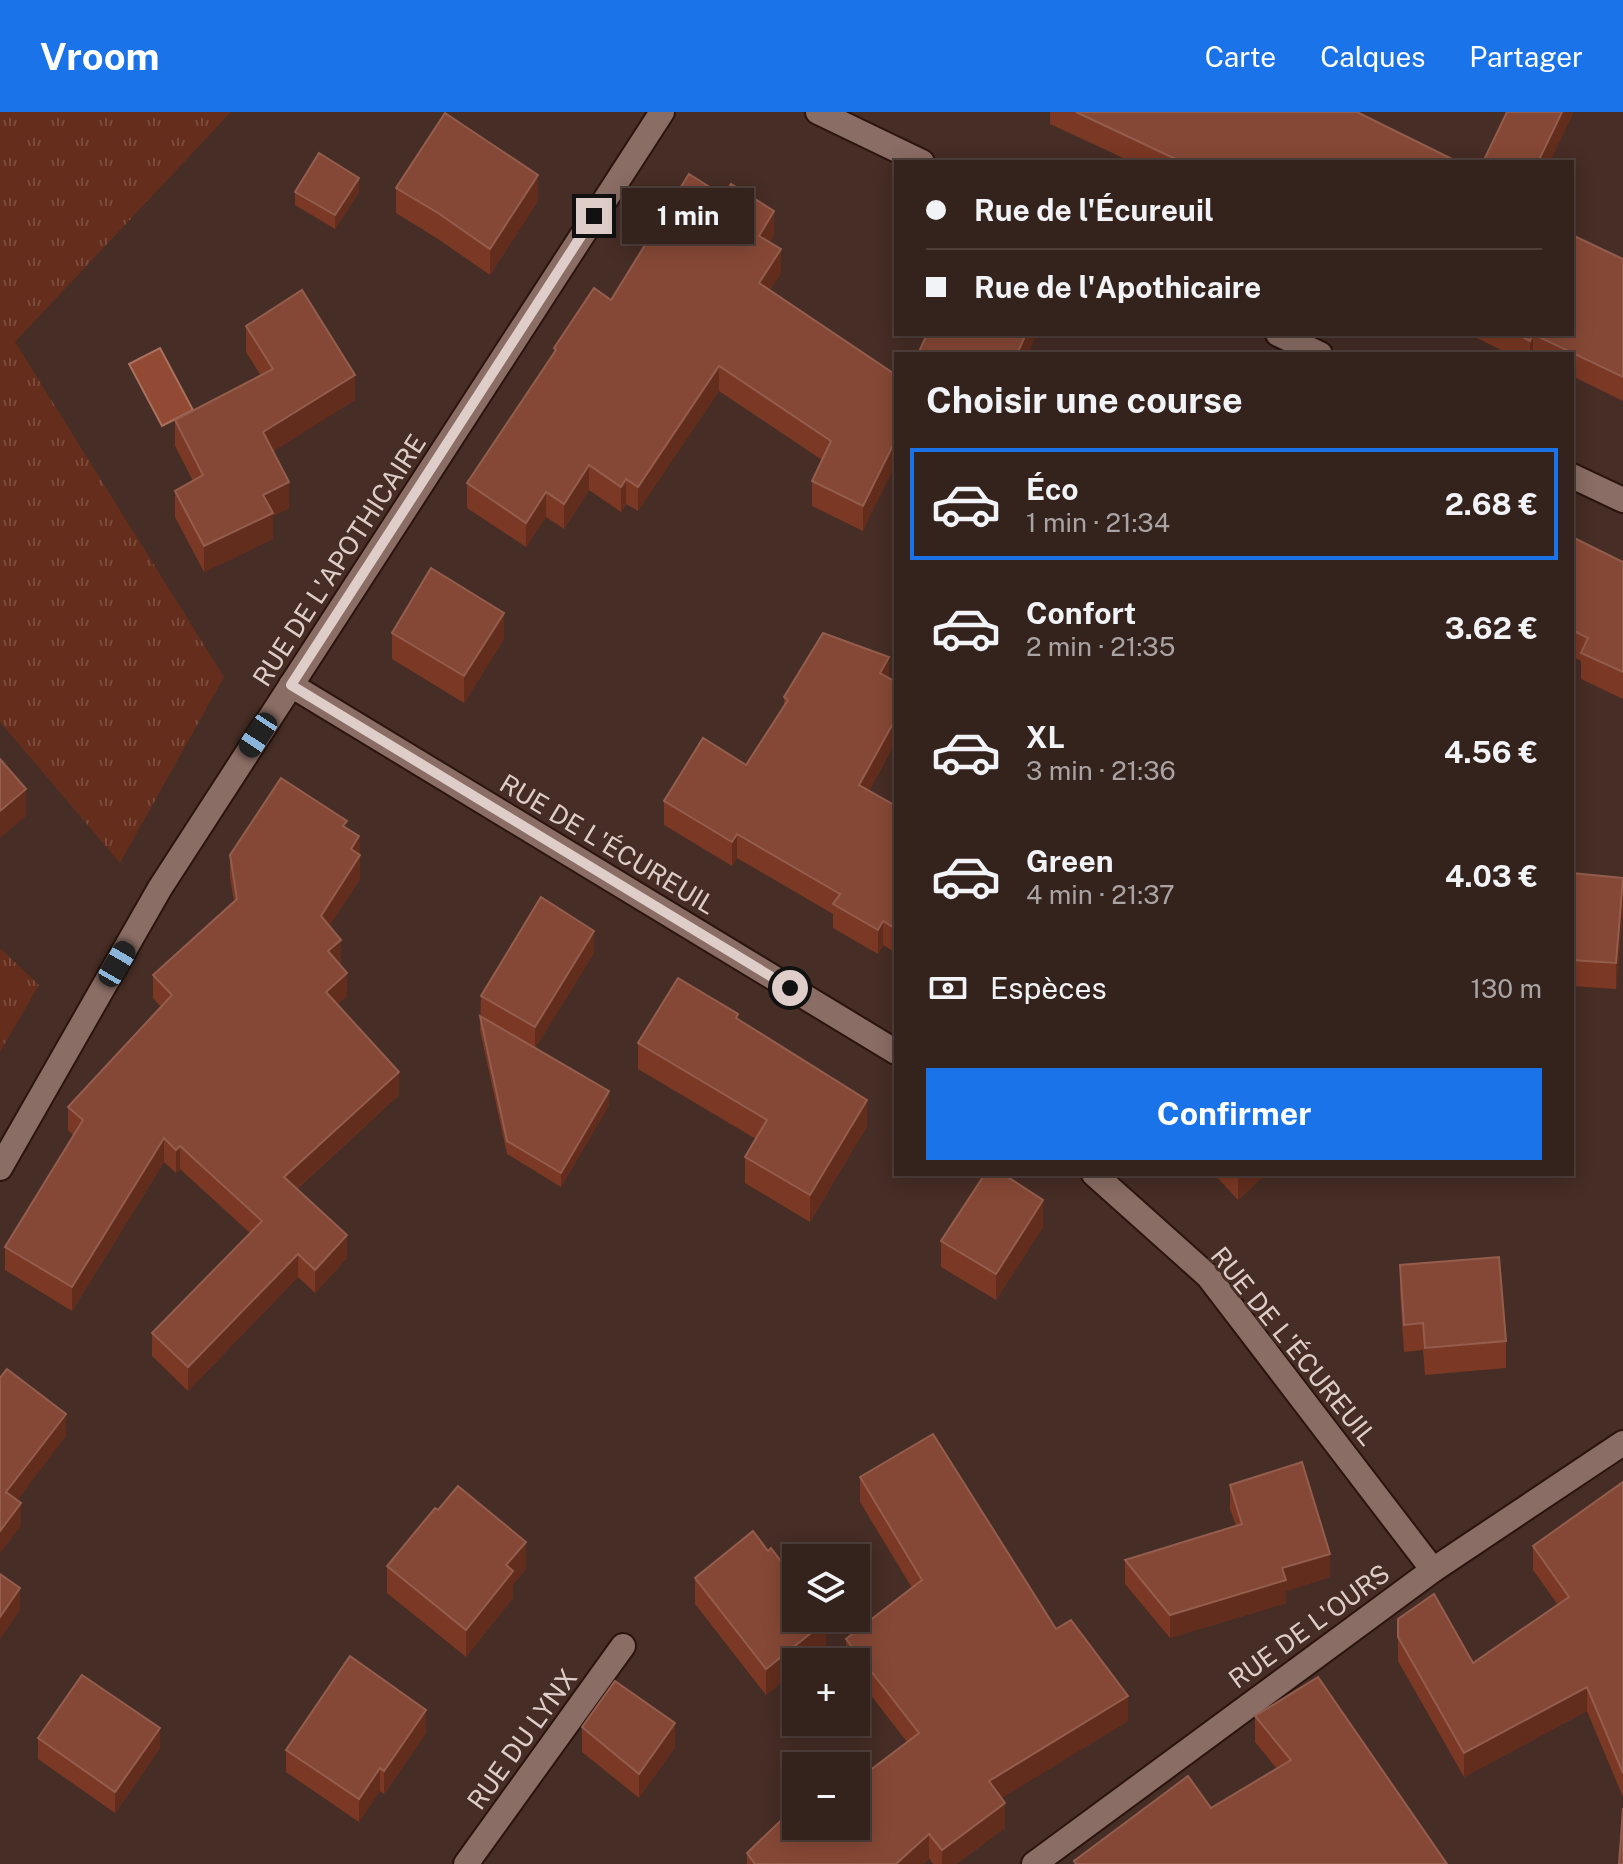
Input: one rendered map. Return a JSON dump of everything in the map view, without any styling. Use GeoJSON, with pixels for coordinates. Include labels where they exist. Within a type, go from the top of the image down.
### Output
{"type":"FeatureCollection","features":[{"type":"Feature","properties":{"kind":"street","name":"RUE DE L'APOTHICAIRE"},"geometry":{"type":"LineString","coordinates":[[0,1168],[160,888],[662,112]]}},
{"type":"Feature","properties":{"kind":"street"},"geometry":{"type":"LineString","coordinates":[[818,112],[918,160]]}},
{"type":"Feature","properties":{"kind":"street"},"geometry":{"type":"LineString","coordinates":[[1282,336],[1316,352]]}},
{"type":"Feature","properties":{"kind":"street"},"geometry":{"type":"LineString","coordinates":[[1574,477],[1623,500]]}},
{"type":"Feature","properties":{"kind":"street","name":"RUE DE L'ÉCUREUIL"},"geometry":{"type":"LineString","coordinates":[[291,685],[894,1051]]}},
{"type":"Feature","properties":{"kind":"street","name":"RUE DE L'ÉCUREUIL"},"geometry":{"type":"LineString","coordinates":[[1096,1176],[1208,1276],[1433,1570]]}},
{"type":"Feature","properties":{"kind":"street","name":"RUE DE L'OURS"},"geometry":{"type":"LineString","coordinates":[[1034,1864],[1433,1570],[1623,1443]]}},
{"type":"Feature","properties":{"kind":"street","name":"RUE DU LYNX"},"geometry":{"type":"LineString","coordinates":[[466,1864],[623,1646]]}},
{"type":"Feature","properties":{"kind":"green space"},"geometry":{"type":"Polygon","coordinates":[[[0,112],[231,112],[15,342],[224,677],[120,863],[0,722],[0,112]]]}},
{"type":"Feature","properties":{"kind":"green space"},"geometry":{"type":"Polygon","coordinates":[[[0,948],[39,985],[0,1052],[0,948]]]}},
{"type":"Feature","properties":{"kind":"shaded area"},"geometry":{"type":"Polygon","coordinates":[[[160,348],[193,410],[162,426],[129,364],[160,348]]]}},
{"type":"Feature","properties":{"kind":"building"},"geometry":{"type":"Polygon","coordinates":[[[1076,112],[1357,112],[1454,160],[1178,160],[1076,112]]]}},
{"type":"Feature","properties":{"kind":"building"},"geometry":{"type":"Polygon","coordinates":[[[1507,112],[1562,112],[1539,160],[1484,160],[1507,112]]]}},
{"type":"Feature","properties":{"kind":"building"},"geometry":{"type":"Polygon","coordinates":[[[445,113],[538,175],[490,249],[396,188],[445,113]]]}},
{"type":"Feature","properties":{"kind":"building"},"geometry":{"type":"Polygon","coordinates":[[[319,153],[359,178],[335,215],[295,192],[319,153]]]}},
{"type":"Feature","properties":{"kind":"building"},"geometry":{"type":"Polygon","coordinates":[[[689,174],[724,196],[731,184],[774,211],[759,236],[781,249],[759,283],[894,374],[894,443],[863,506],[812,481],[831,441],[719,366],[638,487],[626,479],[621,487],[589,465],[564,504],[546,492],[526,523],[467,483],[594,288],[611,300],[689,174]]]}},
{"type":"Feature","properties":{"kind":"building"},"geometry":{"type":"Polygon","coordinates":[[[1574,236],[1623,259],[1623,377],[1537,336],[1574,336],[1574,236]]]}},
{"type":"Feature","properties":{"kind":"building"},"geometry":{"type":"Polygon","coordinates":[[[302,290],[355,375],[263,432],[289,482],[263,495],[273,513],[204,546],[175,491],[203,475],[175,420],[273,369],[246,326],[302,290]]]}},
{"type":"Feature","properties":{"kind":"building"},"geometry":{"type":"Polygon","coordinates":[[[926,336],[1025,336],[1018,352],[919,352],[926,336]]]}},
{"type":"Feature","properties":{"kind":"building"},"geometry":{"type":"Polygon","coordinates":[[[1574,538],[1623,562],[1623,672],[1581,653],[1588,638],[1574,631],[1574,538]]]}},
{"type":"Feature","properties":{"kind":"building"},"geometry":{"type":"Polygon","coordinates":[[[431,568],[504,613],[464,676],[392,633],[431,568]]]}},
{"type":"Feature","properties":{"kind":"building"},"geometry":{"type":"Polygon","coordinates":[[[823,633],[889,657],[880,673],[894,681],[894,722],[859,785],[894,805],[894,928],[883,921],[878,930],[833,904],[840,894],[737,834],[732,842],[664,801],[703,738],[746,765],[788,700],[784,697],[823,633]]]}},
{"type":"Feature","properties":{"kind":"building"},"geometry":{"type":"Polygon","coordinates":[[[0,759],[26,789],[0,811],[0,759]]]}},
{"type":"Feature","properties":{"kind":"building"},"geometry":{"type":"Polygon","coordinates":[[[281,778],[347,821],[343,826],[359,836],[351,849],[360,855],[321,916],[341,940],[328,951],[347,973],[326,992],[399,1072],[284,1177],[347,1235],[315,1270],[298,1254],[188,1367],[152,1333],[262,1221],[180,1146],[176,1150],[164,1138],[72,1287],[5,1247],[83,1120],[68,1107],[172,995],[153,975],[237,899],[230,855],[281,778]]]}},
{"type":"Feature","properties":{"kind":"building"},"geometry":{"type":"Polygon","coordinates":[[[1574,873],[1623,878],[1616,963],[1574,960],[1574,873]]]}},
{"type":"Feature","properties":{"kind":"building"},"geometry":{"type":"Polygon","coordinates":[[[541,897],[594,931],[535,1027],[481,996],[541,897]]]}},
{"type":"Feature","properties":{"kind":"building"},"geometry":{"type":"Polygon","coordinates":[[[678,978],[867,1100],[810,1195],[745,1157],[767,1120],[638,1043],[678,978]]]}},
{"type":"Feature","properties":{"kind":"building"},"geometry":{"type":"Polygon","coordinates":[[[480,1016],[609,1091],[561,1173],[507,1141],[480,1016]]]}},
{"type":"Feature","properties":{"kind":"building"},"geometry":{"type":"Polygon","coordinates":[[[984,1176],[1006,1176],[1043,1200],[996,1274],[941,1241],[984,1176]]]}},
{"type":"Feature","properties":{"kind":"building"},"geometry":{"type":"Polygon","coordinates":[[[1499,1257],[1506,1341],[1425,1348],[1423,1323],[1404,1325],[1400,1265],[1499,1257]]]}},
{"type":"Feature","properties":{"kind":"building"},"geometry":{"type":"Polygon","coordinates":[[[7,1369],[66,1414],[6,1492],[21,1503],[0,1531],[0,1378],[7,1369]]]}},
{"type":"Feature","properties":{"kind":"building"},"geometry":{"type":"Polygon","coordinates":[[[933,1434],[1056,1629],[1071,1620],[1128,1696],[989,1781],[1005,1803],[942,1850],[929,1834],[896,1864],[755,1864],[747,1853],[782,1819],[782,1840],[870,1840],[870,1770],[919,1733],[870,1670],[870,1648],[853,1648],[846,1639],[855,1632],[870,1632],[870,1620],[922,1580],[860,1477],[933,1434]]]}},
{"type":"Feature","properties":{"kind":"building"},"geometry":{"type":"Polygon","coordinates":[[[1302,1462],[1330,1554],[1282,1568],[1286,1580],[1170,1615],[1125,1560],[1242,1524],[1230,1485],[1302,1462]]]}},
{"type":"Feature","properties":{"kind":"building"},"geometry":{"type":"Polygon","coordinates":[[[1623,1482],[1623,1773],[1587,1687],[1464,1753],[1398,1637],[1398,1619],[1434,1594],[1473,1663],[1569,1597],[1533,1546],[1623,1482]]]}},
{"type":"Feature","properties":{"kind":"building"},"geometry":{"type":"Polygon","coordinates":[[[458,1486],[526,1542],[506,1565],[513,1571],[466,1630],[387,1566],[435,1508],[438,1510],[458,1486]]]}},
{"type":"Feature","properties":{"kind":"building"},"geometry":{"type":"Polygon","coordinates":[[[753,1531],[768,1551],[771,1548],[782,1563],[782,1632],[812,1632],[792,1648],[782,1648],[782,1656],[766,1669],[695,1578],[753,1531]]]}},
{"type":"Feature","properties":{"kind":"building"},"geometry":{"type":"Polygon","coordinates":[[[0,1574],[20,1588],[0,1617],[0,1574]]]}},
{"type":"Feature","properties":{"kind":"building"},"geometry":{"type":"Polygon","coordinates":[[[350,1656],[426,1710],[384,1771],[380,1768],[359,1799],[286,1750],[350,1656]]]}},
{"type":"Feature","properties":{"kind":"building"},"geometry":{"type":"Polygon","coordinates":[[[82,1675],[160,1728],[115,1792],[38,1738],[82,1675]]]}},
{"type":"Feature","properties":{"kind":"building"},"geometry":{"type":"Polygon","coordinates":[[[1318,1677],[1447,1864],[1076,1864],[1074,1861],[1188,1776],[1211,1808],[1291,1760],[1255,1716],[1318,1677]]]}},
{"type":"Feature","properties":{"kind":"building"},"geometry":{"type":"Polygon","coordinates":[[[615,1681],[675,1723],[639,1774],[582,1727],[615,1681]]]}},
{"type":"Feature","properties":{"kind":"building"},"geometry":{"type":"Polygon","coordinates":[[[1623,1808],[1623,1864],[1619,1864],[1623,1808]]]}},
{"type":"Feature","properties":{"kind":"route"},"geometry":{"type":"LineString","coordinates":[[594,216],[291,685],[790,988]]}}]}
